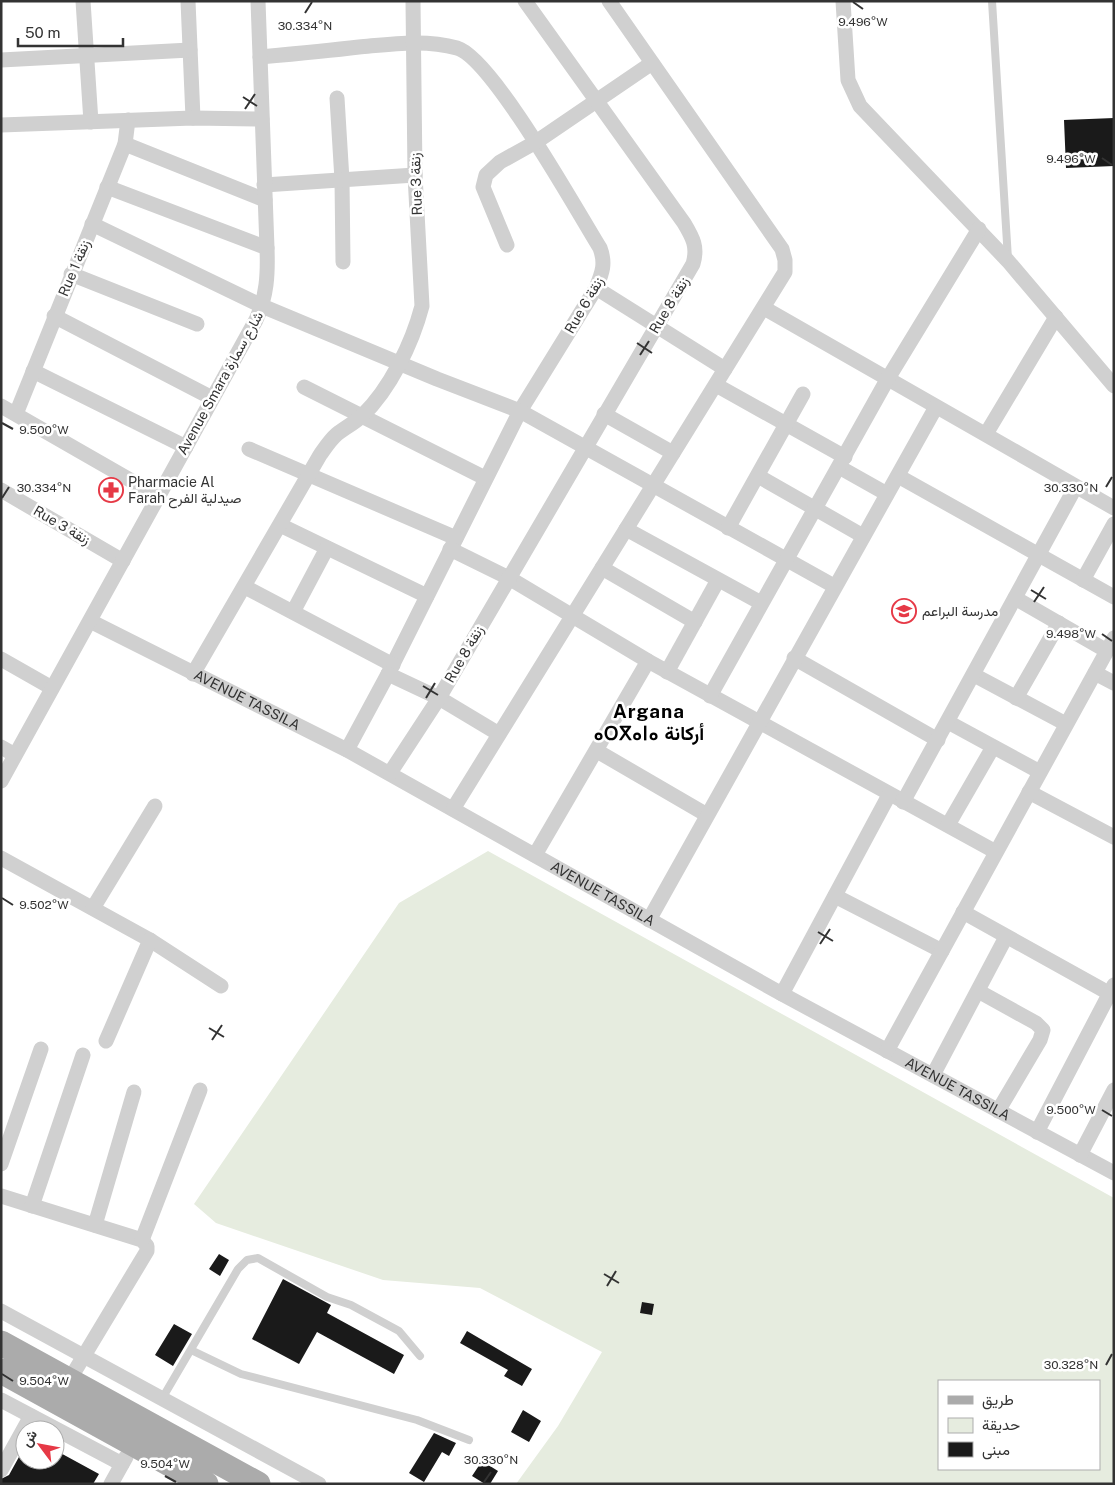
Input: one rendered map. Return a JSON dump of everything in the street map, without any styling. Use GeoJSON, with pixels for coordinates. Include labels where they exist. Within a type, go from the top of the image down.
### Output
{"type":"FeatureCollection","features":[{"type":"Feature","properties":{"kind":"main road"},"geometry":{"type":"LineString","coordinates":[[1,1343],[258,1484]]}},
{"type":"Feature","properties":{"kind":"main road"},"geometry":{"type":"LineString","coordinates":[[1,1371],[128,1454],[206,1484]]}},
{"type":"Feature","properties":{"kind":"street"},"geometry":{"type":"LineString","coordinates":[[84,1],[91,122]]}},
{"type":"Feature","properties":{"kind":"street"},"geometry":{"type":"LineString","coordinates":[[188,1],[193,118]]}},
{"type":"Feature","properties":{"kind":"street","name":"Avenue Smara شارع سمارة"},"geometry":{"type":"LineString","coordinates":[[1,781],[262,306],[268,280],[258,1]]}},
{"type":"Feature","properties":{"kind":"street","name":"Rue 3 زنقة"},"geometry":{"type":"LineString","coordinates":[[193,674],[328,443],[362,416],[400,362],[417,325],[422,306],[415,175],[413,1]]}},
{"type":"Feature","properties":{"kind":"street","name":"Rue 8 زنقة"},"geometry":{"type":"LineString","coordinates":[[390,773],[439,698],[584,447],[693,264],[696,252],[694,239],[525,1]]}},
{"type":"Feature","properties":{"kind":"street"},"geometry":{"type":"LineString","coordinates":[[453,809],[785,272],[784,254],[609,1]]}},
{"type":"Feature","properties":{"kind":"street"},"geometry":{"type":"LineString","coordinates":[[844,1],[846,64],[853,94],[867,114],[979,229],[1114,386]]}},
{"type":"Feature","properties":{"kind":"street","name":"Rue 6 زنقة"},"geometry":{"type":"LineString","coordinates":[[260,57],[414,42],[458,49],[470,55],[481,66],[536,142],[600,248],[604,259],[604,269],[596,288],[520,411],[390,670],[347,750]]}},
{"type":"Feature","properties":{"kind":"street"},"geometry":{"type":"LineString","coordinates":[[1,60],[190,50]]}},
{"type":"Feature","properties":{"kind":"street"},"geometry":{"type":"LineString","coordinates":[[507,244],[483,187],[486,175],[500,162],[536,142],[652,63]]}},
{"type":"Feature","properties":{"kind":"street"},"geometry":{"type":"LineString","coordinates":[[337,98],[342,180],[343,262]]}},
{"type":"Feature","properties":{"kind":"street"},"geometry":{"type":"LineString","coordinates":[[1,125],[193,118],[262,119]]}},
{"type":"Feature","properties":{"kind":"street","name":"Rue 1 زنقة"},"geometry":{"type":"LineString","coordinates":[[16,414],[125,144],[128,120]]}},
{"type":"Feature","properties":{"kind":"street"},"geometry":{"type":"LineString","coordinates":[[125,144],[265,200]]}},
{"type":"Feature","properties":{"kind":"street"},"geometry":{"type":"LineString","coordinates":[[264,185],[415,175]]}},
{"type":"Feature","properties":{"kind":"street"},"geometry":{"type":"LineString","coordinates":[[107,187],[267,248]]}},
{"type":"Feature","properties":{"kind":"street"},"geometry":{"type":"LineString","coordinates":[[92,224],[262,306],[520,411],[834,586]]}},
{"type":"Feature","properties":{"kind":"street"},"geometry":{"type":"LineString","coordinates":[[710,696],[786,558],[888,380],[979,229]]}},
{"type":"Feature","properties":{"kind":"street"},"geometry":{"type":"LineString","coordinates":[[71,274],[197,324]]}},
{"type":"Feature","properties":{"kind":"street"},"geometry":{"type":"LineString","coordinates":[[596,288],[725,369]]}},
{"type":"Feature","properties":{"kind":"street"},"geometry":{"type":"LineString","coordinates":[[764,308],[986,434],[1075,488],[1114,508]]}},
{"type":"Feature","properties":{"kind":"street"},"geometry":{"type":"LineString","coordinates":[[54,316],[212,398]]}},
{"type":"Feature","properties":{"kind":"street"},"geometry":{"type":"LineString","coordinates":[[986,434],[1056,317]]}},
{"type":"Feature","properties":{"kind":"street"},"geometry":{"type":"LineString","coordinates":[[33,371],[186,447]]}},
{"type":"Feature","properties":{"kind":"street"},"geometry":{"type":"LineString","coordinates":[[716,384],[785,425],[888,494]]}},
{"type":"Feature","properties":{"kind":"street"},"geometry":{"type":"LineString","coordinates":[[304,387],[485,478]]}},
{"type":"Feature","properties":{"kind":"street"},"geometry":{"type":"LineString","coordinates":[[728,528],[803,394]]}},
{"type":"Feature","properties":{"kind":"street"},"geometry":{"type":"LineString","coordinates":[[1,406],[158,496]]}},
{"type":"Feature","properties":{"kind":"street"},"geometry":{"type":"LineString","coordinates":[[649,920],[834,586],[936,407]]}},
{"type":"Feature","properties":{"kind":"street"},"geometry":{"type":"LineString","coordinates":[[604,414],[673,453]]}},
{"type":"Feature","properties":{"kind":"street"},"geometry":{"type":"LineString","coordinates":[[249,449],[309,474],[453,544],[667,672],[996,852]]}},
{"type":"Feature","properties":{"kind":"street"},"geometry":{"type":"LineString","coordinates":[[758,476],[863,536]]}},
{"type":"Feature","properties":{"kind":"street"},"geometry":{"type":"LineString","coordinates":[[898,476],[1114,596]]}},
{"type":"Feature","properties":{"kind":"street"},"geometry":{"type":"LineString","coordinates":[[904,802],[1075,488]]}},
{"type":"Feature","properties":{"kind":"street","name":"Rue 3 زنقة"},"geometry":{"type":"LineString","coordinates":[[1,490],[123,561]]}},
{"type":"Feature","properties":{"kind":"street"},"geometry":{"type":"LineString","coordinates":[[1083,580],[1114,524]]}},
{"type":"Feature","properties":{"kind":"street"},"geometry":{"type":"LineString","coordinates":[[280,525],[427,596]]}},
{"type":"Feature","properties":{"kind":"street"},"geometry":{"type":"LineString","coordinates":[[626,529],[761,603]]}},
{"type":"Feature","properties":{"kind":"street"},"geometry":{"type":"LineString","coordinates":[[292,612],[327,548]]}},
{"type":"Feature","properties":{"kind":"street"},"geometry":{"type":"LineString","coordinates":[[602,568],[695,622]]}},
{"type":"Feature","properties":{"kind":"street"},"geometry":{"type":"LineString","coordinates":[[667,672],[718,580]]}},
{"type":"Feature","properties":{"kind":"street"},"geometry":{"type":"LineString","coordinates":[[245,587],[292,612],[499,734]]}},
{"type":"Feature","properties":{"kind":"street"},"geometry":{"type":"LineString","coordinates":[[887,1052],[1110,645],[1058,623],[1015,598]]}},
{"type":"Feature","properties":{"kind":"street","name":"AVENUE TASSILA"},"geometry":{"type":"LineString","coordinates":[[90,621],[390,773],[782,994],[1114,1173]]}},
{"type":"Feature","properties":{"kind":"street"},"geometry":{"type":"LineString","coordinates":[[1016,698],[1058,623]]}},
{"type":"Feature","properties":{"kind":"street"},"geometry":{"type":"LineString","coordinates":[[794,658],[938,740]]}},
{"type":"Feature","properties":{"kind":"street"},"geometry":{"type":"LineString","coordinates":[[1,659],[52,688]]}},
{"type":"Feature","properties":{"kind":"street"},"geometry":{"type":"LineString","coordinates":[[535,855],[648,661]]}},
{"type":"Feature","properties":{"kind":"street"},"geometry":{"type":"LineString","coordinates":[[1095,673],[1114,683]]}},
{"type":"Feature","properties":{"kind":"street"},"geometry":{"type":"LineString","coordinates":[[974,674],[1066,724]]}},
{"type":"Feature","properties":{"kind":"street"},"geometry":{"type":"LineString","coordinates":[[948,722],[1040,772]]}},
{"type":"Feature","properties":{"kind":"street"},"geometry":{"type":"LineString","coordinates":[[1,747],[15,755]]}},
{"type":"Feature","properties":{"kind":"street"},"geometry":{"type":"LineString","coordinates":[[948,825],[993,747]]}},
{"type":"Feature","properties":{"kind":"street"},"geometry":{"type":"LineString","coordinates":[[597,751],[708,815]]}},
{"type":"Feature","properties":{"kind":"street"},"geometry":{"type":"LineString","coordinates":[[1029,792],[1114,837]]}},
{"type":"Feature","properties":{"kind":"street"},"geometry":{"type":"LineString","coordinates":[[782,994],[889,795]]}},
{"type":"Feature","properties":{"kind":"street"},"geometry":{"type":"LineString","coordinates":[[93,908],[155,806]]}},
{"type":"Feature","properties":{"kind":"street"},"geometry":{"type":"LineString","coordinates":[[1,858],[150,940],[221,986]]}},
{"type":"Feature","properties":{"kind":"street"},"geometry":{"type":"LineString","coordinates":[[835,896],[942,951]]}},
{"type":"Feature","properties":{"kind":"street"},"geometry":{"type":"LineString","coordinates":[[963,912],[1006,937],[1112,992],[1038,1132]]}},
{"type":"Feature","properties":{"kind":"street"},"geometry":{"type":"LineString","coordinates":[[932,1075],[1006,937]]}},
{"type":"Feature","properties":{"kind":"street"},"geometry":{"type":"LineString","coordinates":[[106,1041],[150,940]]}},
{"type":"Feature","properties":{"kind":"street"},"geometry":{"type":"LineString","coordinates":[[978,991],[1036,1023],[1043,1030],[1040,1040],[998,1111]]}},
{"type":"Feature","properties":{"kind":"street"},"geometry":{"type":"LineString","coordinates":[[1,1164],[41,1049]]}},
{"type":"Feature","properties":{"kind":"street"},"geometry":{"type":"LineString","coordinates":[[32,1206],[83,1055]]}},
{"type":"Feature","properties":{"kind":"street"},"geometry":{"type":"LineString","coordinates":[[142,1240],[200,1090]]}},
{"type":"Feature","properties":{"kind":"street"},"geometry":{"type":"LineString","coordinates":[[1080,1155],[1114,1090]]}},
{"type":"Feature","properties":{"kind":"street"},"geometry":{"type":"LineString","coordinates":[[95,1225],[134,1092]]}},
{"type":"Feature","properties":{"kind":"street"},"geometry":{"type":"LineString","coordinates":[[1,1196],[142,1240],[148,1251],[70,1380]]}},
{"type":"Feature","properties":{"kind":"street"},"geometry":{"type":"LineString","coordinates":[[1,1311],[84,1354],[319,1484]]}},
{"type":"Feature","properties":{"kind":"street"},"geometry":{"type":"LineString","coordinates":[[1,1400],[32,1416],[128,1454],[111,1484]]}},
{"type":"Feature","properties":{"kind":"street"},"geometry":{"type":"LineString","coordinates":[[1,1470],[32,1416]]}},
{"type":"Feature","properties":{"kind":"lane"},"geometry":{"type":"LineString","coordinates":[[992,1],[1008,261]]}},
{"type":"Feature","properties":{"kind":"lane"},"geometry":{"type":"LineString","coordinates":[[163,1398],[238,1269],[247,1260],[258,1258],[327,1297],[351,1305],[399,1331],[420,1356]]}},
{"type":"Feature","properties":{"kind":"lane"},"geometry":{"type":"LineString","coordinates":[[190,1350],[242,1374],[417,1420],[469,1440]]}},
{"type":"Feature","properties":{"kind":"green space"},"geometry":{"type":"Polygon","coordinates":[[[488,851],[1114,1198],[1114,1484],[516,1484],[558,1426],[602,1352],[480,1288],[383,1280],[216,1223],[194,1204],[399,903],[488,851]]]}},
{"type":"Feature","properties":{"kind":"building"},"geometry":{"type":"Polygon","coordinates":[[[1114,118],[1114,166],[1066,168],[1064,120],[1114,118]]]}},
{"type":"Feature","properties":{"kind":"building"},"geometry":{"type":"Polygon","coordinates":[[[219,1254],[229,1260],[220,1276],[209,1269],[219,1254]]]}},
{"type":"Feature","properties":{"kind":"building"},"geometry":{"type":"Polygon","coordinates":[[[283,1279],[331,1305],[327,1313],[404,1355],[394,1374],[317,1332],[299,1364],[252,1339],[283,1279]]]}},
{"type":"Feature","properties":{"kind":"building"},"geometry":{"type":"Polygon","coordinates":[[[642,1302],[654,1304],[652,1315],[640,1313],[642,1302]]]}},
{"type":"Feature","properties":{"kind":"building"},"geometry":{"type":"Polygon","coordinates":[[[174,1324],[192,1334],[173,1366],[155,1355],[174,1324]]]}},
{"type":"Feature","properties":{"kind":"building"},"geometry":{"type":"Polygon","coordinates":[[[467,1331],[532,1369],[522,1386],[504,1376],[508,1370],[460,1343],[467,1331]]]}},
{"type":"Feature","properties":{"kind":"building"},"geometry":{"type":"Polygon","coordinates":[[[523,1410],[541,1421],[529,1442],[511,1432],[523,1410]]]}},
{"type":"Feature","properties":{"kind":"building"},"geometry":{"type":"Polygon","coordinates":[[[434,1433],[456,1443],[449,1456],[442,1452],[424,1482],[409,1473],[434,1433]]]}},
{"type":"Feature","properties":{"kind":"building"},"geometry":{"type":"Polygon","coordinates":[[[65,1455],[99,1474],[93,1484],[1,1484],[1,1479],[9,1475],[15,1464],[15,1470],[65,1470],[65,1455]]]}},
{"type":"Feature","properties":{"kind":"building"},"geometry":{"type":"Polygon","coordinates":[[[482,1461],[498,1471],[490,1484],[485,1484],[472,1476],[482,1461]]]}},
{"type":"Feature","properties":{"kind":"place","name":"Pharmacie Al Farah صيدلية الفرح"},"geometry":{"type":"Point","coordinates":[111,490]}},
{"type":"Feature","properties":{"kind":"place","name":"مدرسة البراعم"},"geometry":{"type":"Point","coordinates":[904,611]}},
{"type":"Feature","properties":{"kind":"district","name":"Argana ⴰⵔⴳⴰⵏⴰ أركانة"},"geometry":{"type":"Point","coordinates":[649,722]}}]}
